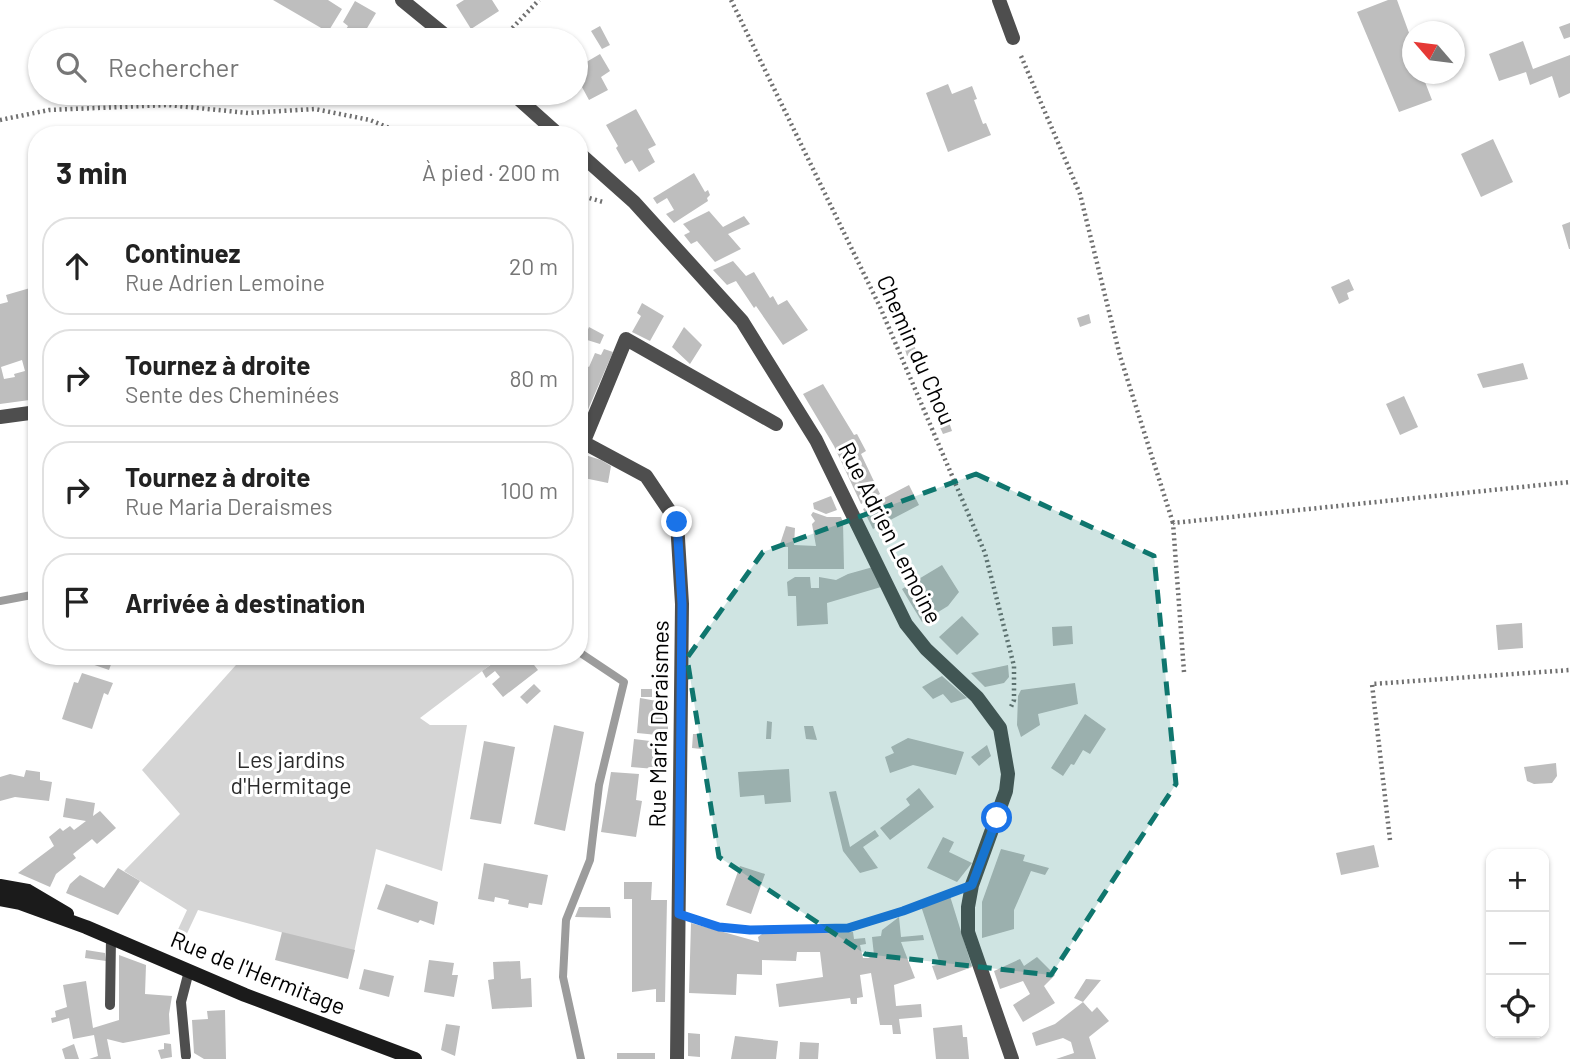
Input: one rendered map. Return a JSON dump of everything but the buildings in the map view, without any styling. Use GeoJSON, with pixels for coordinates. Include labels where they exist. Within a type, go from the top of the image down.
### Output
{"type":"FeatureCollection","features":[{"type":"Feature","properties":{"kind":"main road","name":"Rue de l'Hermitage"},"geometry":{"type":"LineString","coordinates":[[0,886],[38,896],[86,927]]}},
{"type":"Feature","properties":{"kind":"main road","name":"Rue de l'Hermitage"},"geometry":{"type":"LineString","coordinates":[[0,899],[20,903],[86,927],[189,971],[415,1059]]}},
{"type":"Feature","properties":{"kind":"street"},"geometry":{"type":"LineString","coordinates":[[402,0],[436,28]]}},
{"type":"Feature","properties":{"kind":"street"},"geometry":{"type":"LineString","coordinates":[[999,0],[1013,38]]}},
{"type":"Feature","properties":{"kind":"street"},"geometry":{"type":"LineString","coordinates":[[525,105],[549,126]]}},
{"type":"Feature","properties":{"kind":"street","name":"Rue Adrien Lemoine"},"geometry":{"type":"LineString","coordinates":[[588,161],[634,202],[742,321],[816,440],[906,624],[926,649],[976,697],[1000,728],[1008,774],[1006,791],[972,885],[968,907],[968,932],[1012,1059]]}},
{"type":"Feature","properties":{"kind":"street"},"geometry":{"type":"LineString","coordinates":[[588,424],[626,339],[776,424]]}},
{"type":"Feature","properties":{"kind":"street"},"geometry":{"type":"LineString","coordinates":[[0,417],[28,413]]}},
{"type":"Feature","properties":{"kind":"street","name":"Rue Maria Deraismes"},"geometry":{"type":"LineString","coordinates":[[588,444],[646,476],[677,522],[682,604],[677,1059]]}},
{"type":"Feature","properties":{"kind":"lane"},"geometry":{"type":"LineString","coordinates":[[110,1004],[111,938]]}},
{"type":"Feature","properties":{"kind":"lane"},"geometry":{"type":"LineString","coordinates":[[186,1056],[181,1002],[189,971]]}},
{"type":"Feature","properties":{"kind":"path"},"geometry":{"type":"LineString","coordinates":[[513,28],[540,0]]}},
{"type":"Feature","properties":{"kind":"path","name":"Chemin du Chou"},"geometry":{"type":"LineString","coordinates":[[731,0],[745,24],[880,307],[985,553],[1014,666],[1014,700],[1000,728]]}},
{"type":"Feature","properties":{"kind":"path"},"geometry":{"type":"LineString","coordinates":[[1013,38],[1080,194],[1120,356],[1173,523],[1184,672]]}},
{"type":"Feature","properties":{"kind":"path"},"geometry":{"type":"LineString","coordinates":[[0,120],[49,110],[168,105],[248,113],[315,109],[370,120],[384,126]]}},
{"type":"Feature","properties":{"kind":"path"},"geometry":{"type":"LineString","coordinates":[[1173,523],[1570,482]]}},
{"type":"Feature","properties":{"kind":"path"},"geometry":{"type":"LineString","coordinates":[[1390,840],[1372,684],[1570,670]]}},
{"type":"Feature","properties":{"kind":"path"},"geometry":{"type":"LineString","coordinates":[[679,914],[719,927],[750,930],[848,928],[972,885]]}},
{"type":"Feature","properties":{"kind":"highlighted area"},"geometry":{"type":"Polygon","coordinates":[[[976,474],[1154,556],[1176,784],[1051,975],[865,954],[719,857],[687,658],[763,552],[976,474]]]}},
{"type":"Feature","properties":{"kind":"green space","name":"Les jardins d'Hermitage"},"geometry":{"type":"Polygon","coordinates":[[[236,665],[490,665],[420,718],[430,725],[467,725],[442,871],[376,849],[354,952],[198,910],[183,942],[174,938],[187,910],[124,871],[180,814],[142,770],[236,665]]]}},
{"type":"Feature","properties":{"kind":"waterway"},"geometry":{"type":"LineString","coordinates":[[0,601],[28,596]]}},
{"type":"Feature","properties":{"kind":"waterway"},"geometry":{"type":"LineString","coordinates":[[581,1059],[563,977],[566,920],[590,860],[599,785],[624,682],[588,658]]}},
{"type":"Feature","properties":{"kind":"route"},"geometry":{"type":"LineString","coordinates":[[677,522],[682,604],[679,914],[719,927],[750,930],[848,928],[972,885],[997,818]]}}]}
